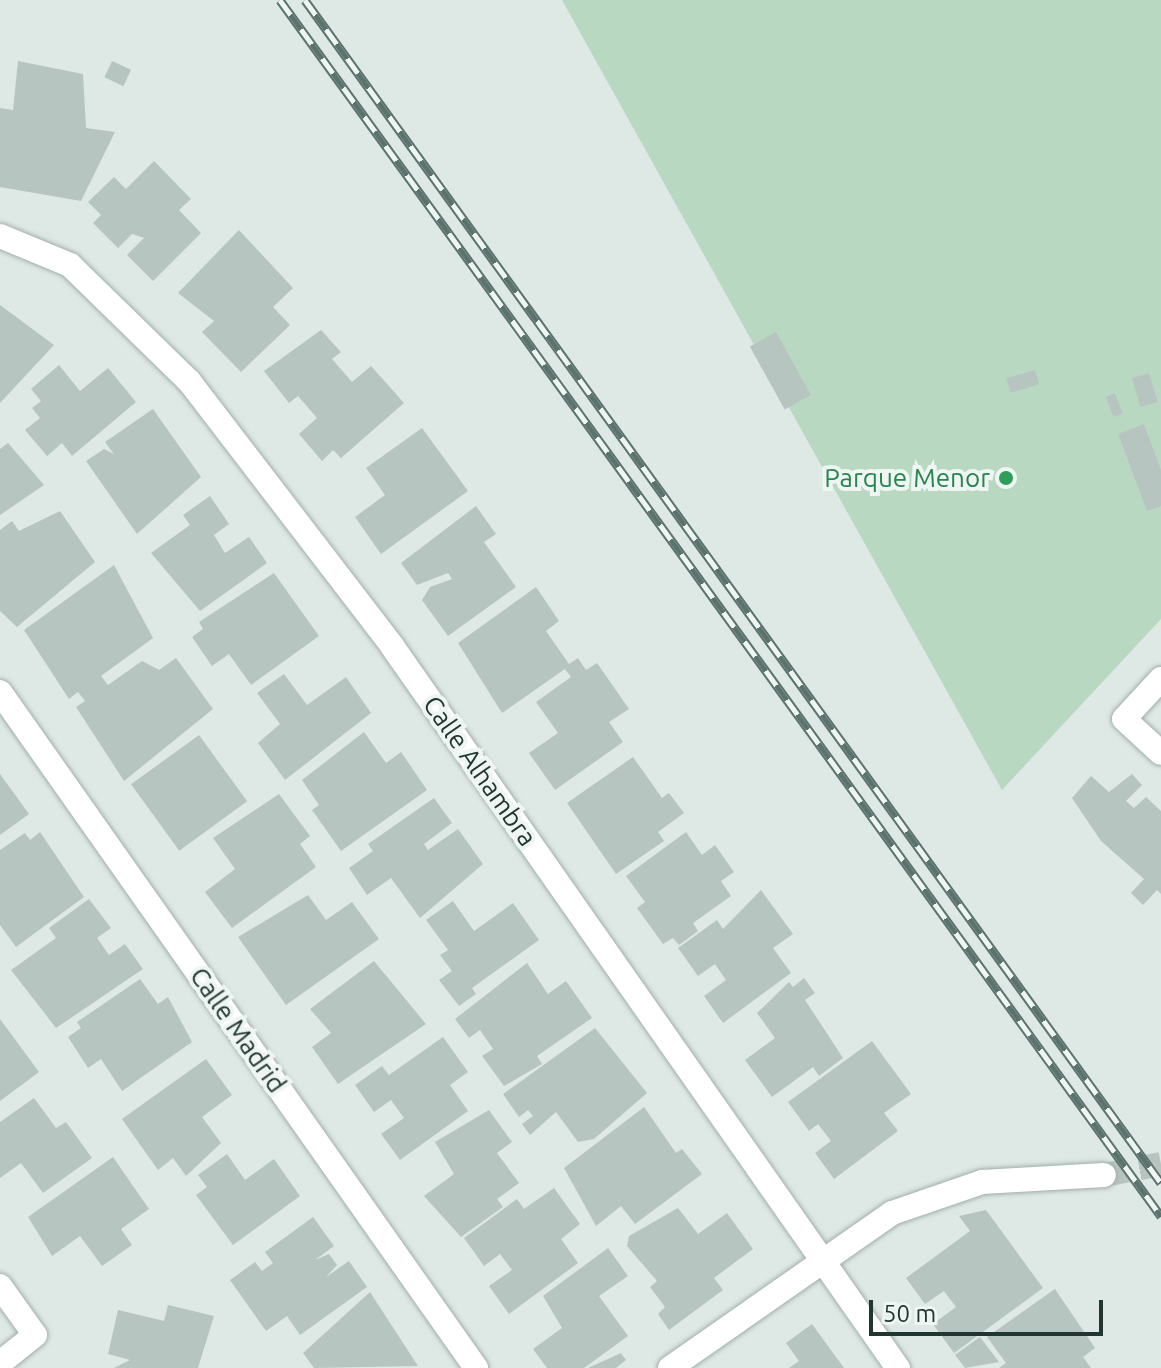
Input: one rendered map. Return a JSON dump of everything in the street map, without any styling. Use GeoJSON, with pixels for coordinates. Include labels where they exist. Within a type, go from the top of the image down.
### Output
{"type":"FeatureCollection","features":[{"type":"Feature","properties":{"kind":"street","name":"Calle Alhambra"},"geometry":{"type":"LineString","coordinates":[[0,236],[70,265],[189,381],[392,646],[898,1368]]}},
{"type":"Feature","properties":{"kind":"street"},"geometry":{"type":"LineString","coordinates":[[1161,679],[1124,719],[1161,753]]}},
{"type":"Feature","properties":{"kind":"street","name":"Calle Madrid"},"geometry":{"type":"LineString","coordinates":[[0,692],[476,1368]]}},
{"type":"Feature","properties":{"kind":"street"},"geometry":{"type":"LineString","coordinates":[[670,1368],[892,1213],[982,1182],[1104,1175]]}},
{"type":"Feature","properties":{"kind":"street"},"geometry":{"type":"LineString","coordinates":[[0,1286],[35,1335],[0,1363]]}},
{"type":"Feature","properties":{"kind":"green space"},"geometry":{"type":"Polygon","coordinates":[[[562,0],[1161,0],[1161,619],[1002,790],[562,0]]]}},
{"type":"Feature","properties":{"kind":"building"},"geometry":{"type":"Polygon","coordinates":[[[18,61],[83,74],[86,128],[115,132],[81,201],[0,187],[0,108],[13,110],[18,61]]]}},
{"type":"Feature","properties":{"kind":"building"},"geometry":{"type":"Polygon","coordinates":[[[112,61],[131,70],[123,86],[104,77],[112,61]]]}},
{"type":"Feature","properties":{"kind":"building"},"geometry":{"type":"Polygon","coordinates":[[[154,161],[191,199],[179,210],[201,233],[153,281],[127,255],[144,238],[132,234],[118,248],[93,223],[101,215],[88,202],[114,177],[126,189],[154,161]]]}},
{"type":"Feature","properties":{"kind":"building"},"geometry":{"type":"Polygon","coordinates":[[[239,230],[293,288],[273,307],[290,325],[241,372],[202,332],[214,321],[178,293],[239,230]]]}},
{"type":"Feature","properties":{"kind":"building"},"geometry":{"type":"Polygon","coordinates":[[[0,305],[54,345],[0,403],[0,305]]]}},
{"type":"Feature","properties":{"kind":"building"},"geometry":{"type":"Polygon","coordinates":[[[321,330],[341,352],[332,359],[352,382],[371,366],[404,403],[341,458],[333,450],[322,461],[299,434],[317,418],[298,396],[289,403],[264,371],[321,330]]]}},
{"type":"Feature","properties":{"kind":"building"},"geometry":{"type":"Polygon","coordinates":[[[776,332],[811,395],[785,410],[750,347],[776,332]]]}},
{"type":"Feature","properties":{"kind":"building"},"geometry":{"type":"Polygon","coordinates":[[[59,365],[80,391],[108,368],[136,402],[72,456],[62,443],[47,456],[25,430],[40,418],[32,408],[41,401],[31,389],[59,365]]]}},
{"type":"Feature","properties":{"kind":"building"},"geometry":{"type":"Polygon","coordinates":[[[1035,370],[1039,384],[1010,393],[1006,378],[1035,370]]]}},
{"type":"Feature","properties":{"kind":"building"},"geometry":{"type":"Polygon","coordinates":[[[1149,373],[1158,402],[1141,407],[1132,378],[1149,373]]]}},
{"type":"Feature","properties":{"kind":"building"},"geometry":{"type":"Polygon","coordinates":[[[1115,393],[1123,414],[1114,417],[1106,397],[1115,393]]]}},
{"type":"Feature","properties":{"kind":"building"},"geometry":{"type":"Polygon","coordinates":[[[153,409],[201,477],[137,534],[86,461],[104,449],[114,454],[105,442],[153,409]]]}},
{"type":"Feature","properties":{"kind":"building"},"geometry":{"type":"Polygon","coordinates":[[[1144,424],[1161,470],[1161,506],[1147,511],[1118,434],[1144,424]]]}},
{"type":"Feature","properties":{"kind":"building"},"geometry":{"type":"Polygon","coordinates":[[[422,428],[468,491],[381,554],[355,517],[385,495],[366,468],[422,428]]]}},
{"type":"Feature","properties":{"kind":"building"},"geometry":{"type":"Polygon","coordinates":[[[8,443],[44,485],[0,515],[0,449],[8,443]]]}},
{"type":"Feature","properties":{"kind":"building"},"geometry":{"type":"Polygon","coordinates":[[[210,496],[229,524],[214,535],[225,553],[249,537],[267,563],[200,611],[151,553],[190,525],[183,515],[210,496]]]}},
{"type":"Feature","properties":{"kind":"building"},"geometry":{"type":"Polygon","coordinates":[[[476,506],[496,534],[484,542],[516,587],[448,636],[422,600],[430,587],[452,579],[448,573],[417,585],[401,563],[476,506]]]}},
{"type":"Feature","properties":{"kind":"building"},"geometry":{"type":"Polygon","coordinates":[[[60,511],[95,562],[17,627],[0,611],[0,530],[12,521],[19,531],[60,511]]]}},
{"type":"Feature","properties":{"kind":"building"},"geometry":{"type":"Polygon","coordinates":[[[114,565],[153,638],[101,676],[108,685],[142,661],[159,670],[176,658],[213,709],[124,781],[76,707],[85,701],[78,692],[69,699],[24,630],[114,565]]]}},
{"type":"Feature","properties":{"kind":"building"},"geometry":{"type":"Polygon","coordinates":[[[274,573],[319,636],[251,685],[229,654],[212,666],[192,637],[203,629],[199,622],[274,573]]]}},
{"type":"Feature","properties":{"kind":"building"},"geometry":{"type":"Polygon","coordinates":[[[536,587],[559,621],[546,631],[569,664],[578,658],[586,670],[597,663],[629,709],[609,722],[623,742],[555,790],[529,753],[558,733],[536,702],[571,677],[565,669],[502,713],[458,643],[536,587]]]}},
{"type":"Feature","properties":{"kind":"building"},"geometry":{"type":"Polygon","coordinates":[[[284,674],[307,705],[346,677],[371,713],[285,780],[258,743],[280,724],[257,693],[284,674]]]}},
{"type":"Feature","properties":{"kind":"building"},"geometry":{"type":"Polygon","coordinates":[[[364,732],[386,763],[401,752],[427,790],[341,851],[312,810],[319,805],[302,780],[364,732]]]}},
{"type":"Feature","properties":{"kind":"building"},"geometry":{"type":"Polygon","coordinates":[[[199,735],[247,801],[179,851],[131,784],[199,735]]]}},
{"type":"Feature","properties":{"kind":"building"},"geometry":{"type":"Polygon","coordinates":[[[633,757],[662,798],[669,793],[684,813],[658,832],[664,841],[616,874],[567,803],[633,757]]]}},
{"type":"Feature","properties":{"kind":"building"},"geometry":{"type":"Polygon","coordinates":[[[0,774],[29,814],[0,835],[0,774]]]}},
{"type":"Feature","properties":{"kind":"building"},"geometry":{"type":"Polygon","coordinates":[[[1132,774],[1142,785],[1126,801],[1134,808],[1146,797],[1161,811],[1161,894],[1157,890],[1143,905],[1131,893],[1144,879],[1101,841],[1072,798],[1091,776],[1109,792],[1132,774]]]}},
{"type":"Feature","properties":{"kind":"building"},"geometry":{"type":"Polygon","coordinates":[[[279,794],[310,836],[300,844],[316,867],[232,928],[205,892],[235,869],[213,838],[279,794]]]}},
{"type":"Feature","properties":{"kind":"building"},"geometry":{"type":"Polygon","coordinates":[[[434,798],[452,823],[424,844],[428,850],[458,829],[483,864],[420,918],[391,878],[367,895],[349,868],[373,851],[368,844],[434,798]]]}},
{"type":"Feature","properties":{"kind":"building"},"geometry":{"type":"Polygon","coordinates":[[[40,832],[84,897],[16,947],[0,925],[0,850],[25,833],[30,840],[40,832]]]}},
{"type":"Feature","properties":{"kind":"building"},"geometry":{"type":"Polygon","coordinates":[[[686,832],[702,855],[715,845],[734,872],[721,881],[731,896],[693,923],[698,931],[679,945],[673,938],[663,944],[637,908],[645,902],[626,876],[686,832]]]}},
{"type":"Feature","properties":{"kind":"building"},"geometry":{"type":"Polygon","coordinates":[[[761,890],[793,934],[773,948],[791,973],[723,1023],[704,996],[726,980],[715,964],[698,976],[678,948],[717,920],[723,929],[761,890]]]}},
{"type":"Feature","properties":{"kind":"building"},"geometry":{"type":"Polygon","coordinates":[[[308,895],[326,920],[352,902],[379,939],[286,1005],[238,937],[308,895]]]}},
{"type":"Feature","properties":{"kind":"building"},"geometry":{"type":"Polygon","coordinates":[[[89,899],[111,928],[97,938],[109,955],[125,944],[143,969],[56,1028],[11,970],[56,938],[49,928],[89,899]]]}},
{"type":"Feature","properties":{"kind":"building"},"geometry":{"type":"Polygon","coordinates":[[[453,901],[474,931],[513,903],[539,940],[472,988],[476,994],[459,1006],[439,980],[452,971],[440,955],[448,950],[426,920],[453,901]]]}},
{"type":"Feature","properties":{"kind":"building"},"geometry":{"type":"Polygon","coordinates":[[[374,961],[426,1024],[338,1084],[312,1047],[331,1033],[310,1009],[374,961]]]}},
{"type":"Feature","properties":{"kind":"building"},"geometry":{"type":"Polygon","coordinates":[[[527,963],[548,994],[566,981],[592,1018],[537,1056],[542,1064],[504,1086],[482,1056],[493,1049],[480,1030],[469,1038],[455,1019],[527,963]]]}},
{"type":"Feature","properties":{"kind":"building"},"geometry":{"type":"Polygon","coordinates":[[[804,978],[815,993],[805,1000],[843,1058],[819,1076],[813,1067],[772,1097],[745,1060],[775,1038],[757,1013],[789,982],[793,987],[804,978]]]}},
{"type":"Feature","properties":{"kind":"building"},"geometry":{"type":"Polygon","coordinates":[[[140,979],[158,1004],[168,997],[192,1042],[122,1091],[101,1059],[88,1068],[68,1037],[81,1028],[77,1022],[140,979]]]}},
{"type":"Feature","properties":{"kind":"building"},"geometry":{"type":"Polygon","coordinates":[[[0,1019],[39,1072],[0,1101],[0,1019]]]}},
{"type":"Feature","properties":{"kind":"building"},"geometry":{"type":"Polygon","coordinates":[[[595,1028],[647,1093],[594,1139],[578,1142],[556,1112],[530,1135],[522,1124],[533,1116],[528,1110],[519,1117],[503,1094],[595,1028]]]}},
{"type":"Feature","properties":{"kind":"building"},"geometry":{"type":"Polygon","coordinates":[[[443,1037],[468,1072],[450,1085],[468,1111],[400,1160],[381,1134],[404,1118],[391,1100],[374,1112],[355,1085],[382,1066],[389,1075],[443,1037]]]}},
{"type":"Feature","properties":{"kind":"building"},"geometry":{"type":"Polygon","coordinates":[[[872,1041],[911,1094],[884,1113],[898,1131],[834,1179],[815,1153],[831,1141],[818,1124],[809,1131],[788,1102],[872,1041]]]}},
{"type":"Feature","properties":{"kind":"building"},"geometry":{"type":"Polygon","coordinates":[[[206,1059],[232,1095],[202,1117],[221,1143],[186,1176],[173,1158],[158,1170],[122,1119],[206,1059]]]}},
{"type":"Feature","properties":{"kind":"building"},"geometry":{"type":"Polygon","coordinates":[[[34,1098],[56,1128],[66,1122],[92,1158],[43,1193],[21,1163],[0,1178],[0,1122],[34,1098]]]}},
{"type":"Feature","properties":{"kind":"building"},"geometry":{"type":"Polygon","coordinates":[[[644,1107],[676,1153],[682,1149],[702,1174],[635,1224],[621,1206],[596,1226],[564,1168],[644,1107]]]}},
{"type":"Feature","properties":{"kind":"building"},"geometry":{"type":"Polygon","coordinates":[[[489,1110],[512,1142],[497,1153],[519,1183],[497,1199],[503,1207],[461,1237],[424,1196],[454,1174],[435,1142],[489,1110]]]}},
{"type":"Feature","properties":{"kind":"building"},"geometry":{"type":"Polygon","coordinates":[[[227,1154],[245,1180],[274,1159],[300,1196],[233,1245],[196,1195],[207,1187],[198,1175],[227,1154]]]}},
{"type":"Feature","properties":{"kind":"building"},"geometry":{"type":"Polygon","coordinates":[[[113,1157],[149,1209],[121,1229],[132,1245],[102,1266],[80,1236],[52,1256],[28,1217],[113,1157]]]}},
{"type":"Feature","properties":{"kind":"building"},"geometry":{"type":"Polygon","coordinates":[[[554,1188],[580,1224],[561,1239],[578,1263],[509,1314],[489,1286],[512,1270],[500,1254],[484,1266],[464,1238],[517,1199],[524,1209],[554,1188]]]}},
{"type":"Feature","properties":{"kind":"building"},"geometry":{"type":"Polygon","coordinates":[[[678,1208],[698,1234],[727,1213],[753,1249],[714,1278],[723,1290],[669,1330],[658,1314],[665,1307],[650,1287],[657,1281],[627,1246],[629,1236],[678,1208]]]}},
{"type":"Feature","properties":{"kind":"building"},"geometry":{"type":"Polygon","coordinates":[[[986,1210],[1043,1288],[954,1353],[933,1324],[956,1307],[944,1291],[925,1304],[906,1278],[970,1231],[959,1216],[986,1210]]]}},
{"type":"Feature","properties":{"kind":"building"},"geometry":{"type":"Polygon","coordinates":[[[313,1217],[334,1246],[315,1260],[329,1254],[337,1265],[326,1277],[349,1261],[367,1287],[300,1335],[287,1316],[266,1331],[230,1280],[255,1262],[262,1271],[273,1263],[265,1252],[313,1217]]]}},
{"type":"Feature","properties":{"kind":"building"},"geometry":{"type":"Polygon","coordinates":[[[608,1248],[628,1276],[599,1296],[628,1336],[584,1368],[547,1368],[533,1349],[562,1328],[543,1296],[608,1248]]]}},
{"type":"Feature","properties":{"kind":"building"},"geometry":{"type":"Polygon","coordinates":[[[1055,1289],[1095,1348],[1083,1357],[1091,1368],[999,1368],[1006,1363],[987,1337],[1055,1289]]]}},
{"type":"Feature","properties":{"kind":"building"},"geometry":{"type":"Polygon","coordinates":[[[370,1292],[418,1366],[314,1368],[303,1353],[370,1292]]]}},
{"type":"Feature","properties":{"kind":"building"},"geometry":{"type":"Polygon","coordinates":[[[168,1305],[214,1316],[198,1368],[114,1368],[130,1360],[108,1354],[118,1310],[164,1321],[168,1305]]]}},
{"type":"Feature","properties":{"kind":"building"},"geometry":{"type":"Polygon","coordinates":[[[812,1324],[844,1368],[789,1368],[799,1361],[786,1343],[812,1324]]]}},
{"type":"Feature","properties":{"kind":"building"},"geometry":{"type":"Polygon","coordinates":[[[980,1337],[999,1362],[965,1368],[955,1355],[980,1337]]]}},
{"type":"Feature","properties":{"kind":"building"},"geometry":{"type":"Polygon","coordinates":[[[621,1353],[626,1360],[616,1368],[588,1368],[621,1353]]]}},
{"type":"Feature","properties":{"kind":"tunnel"},"geometry":{"type":"LineString","coordinates":[[1104,1175],[1161,1164]]}},
{"type":"Feature","properties":{"kind":"railway"},"geometry":{"type":"LineString","coordinates":[[280,0],[1161,1216]]}},
{"type":"Feature","properties":{"kind":"railway"},"geometry":{"type":"LineString","coordinates":[[305,0],[1161,1183]]}},
{"type":"Feature","properties":{"kind":"place","name":"Parque Menor"},"geometry":{"type":"Point","coordinates":[1006,478]}}]}
